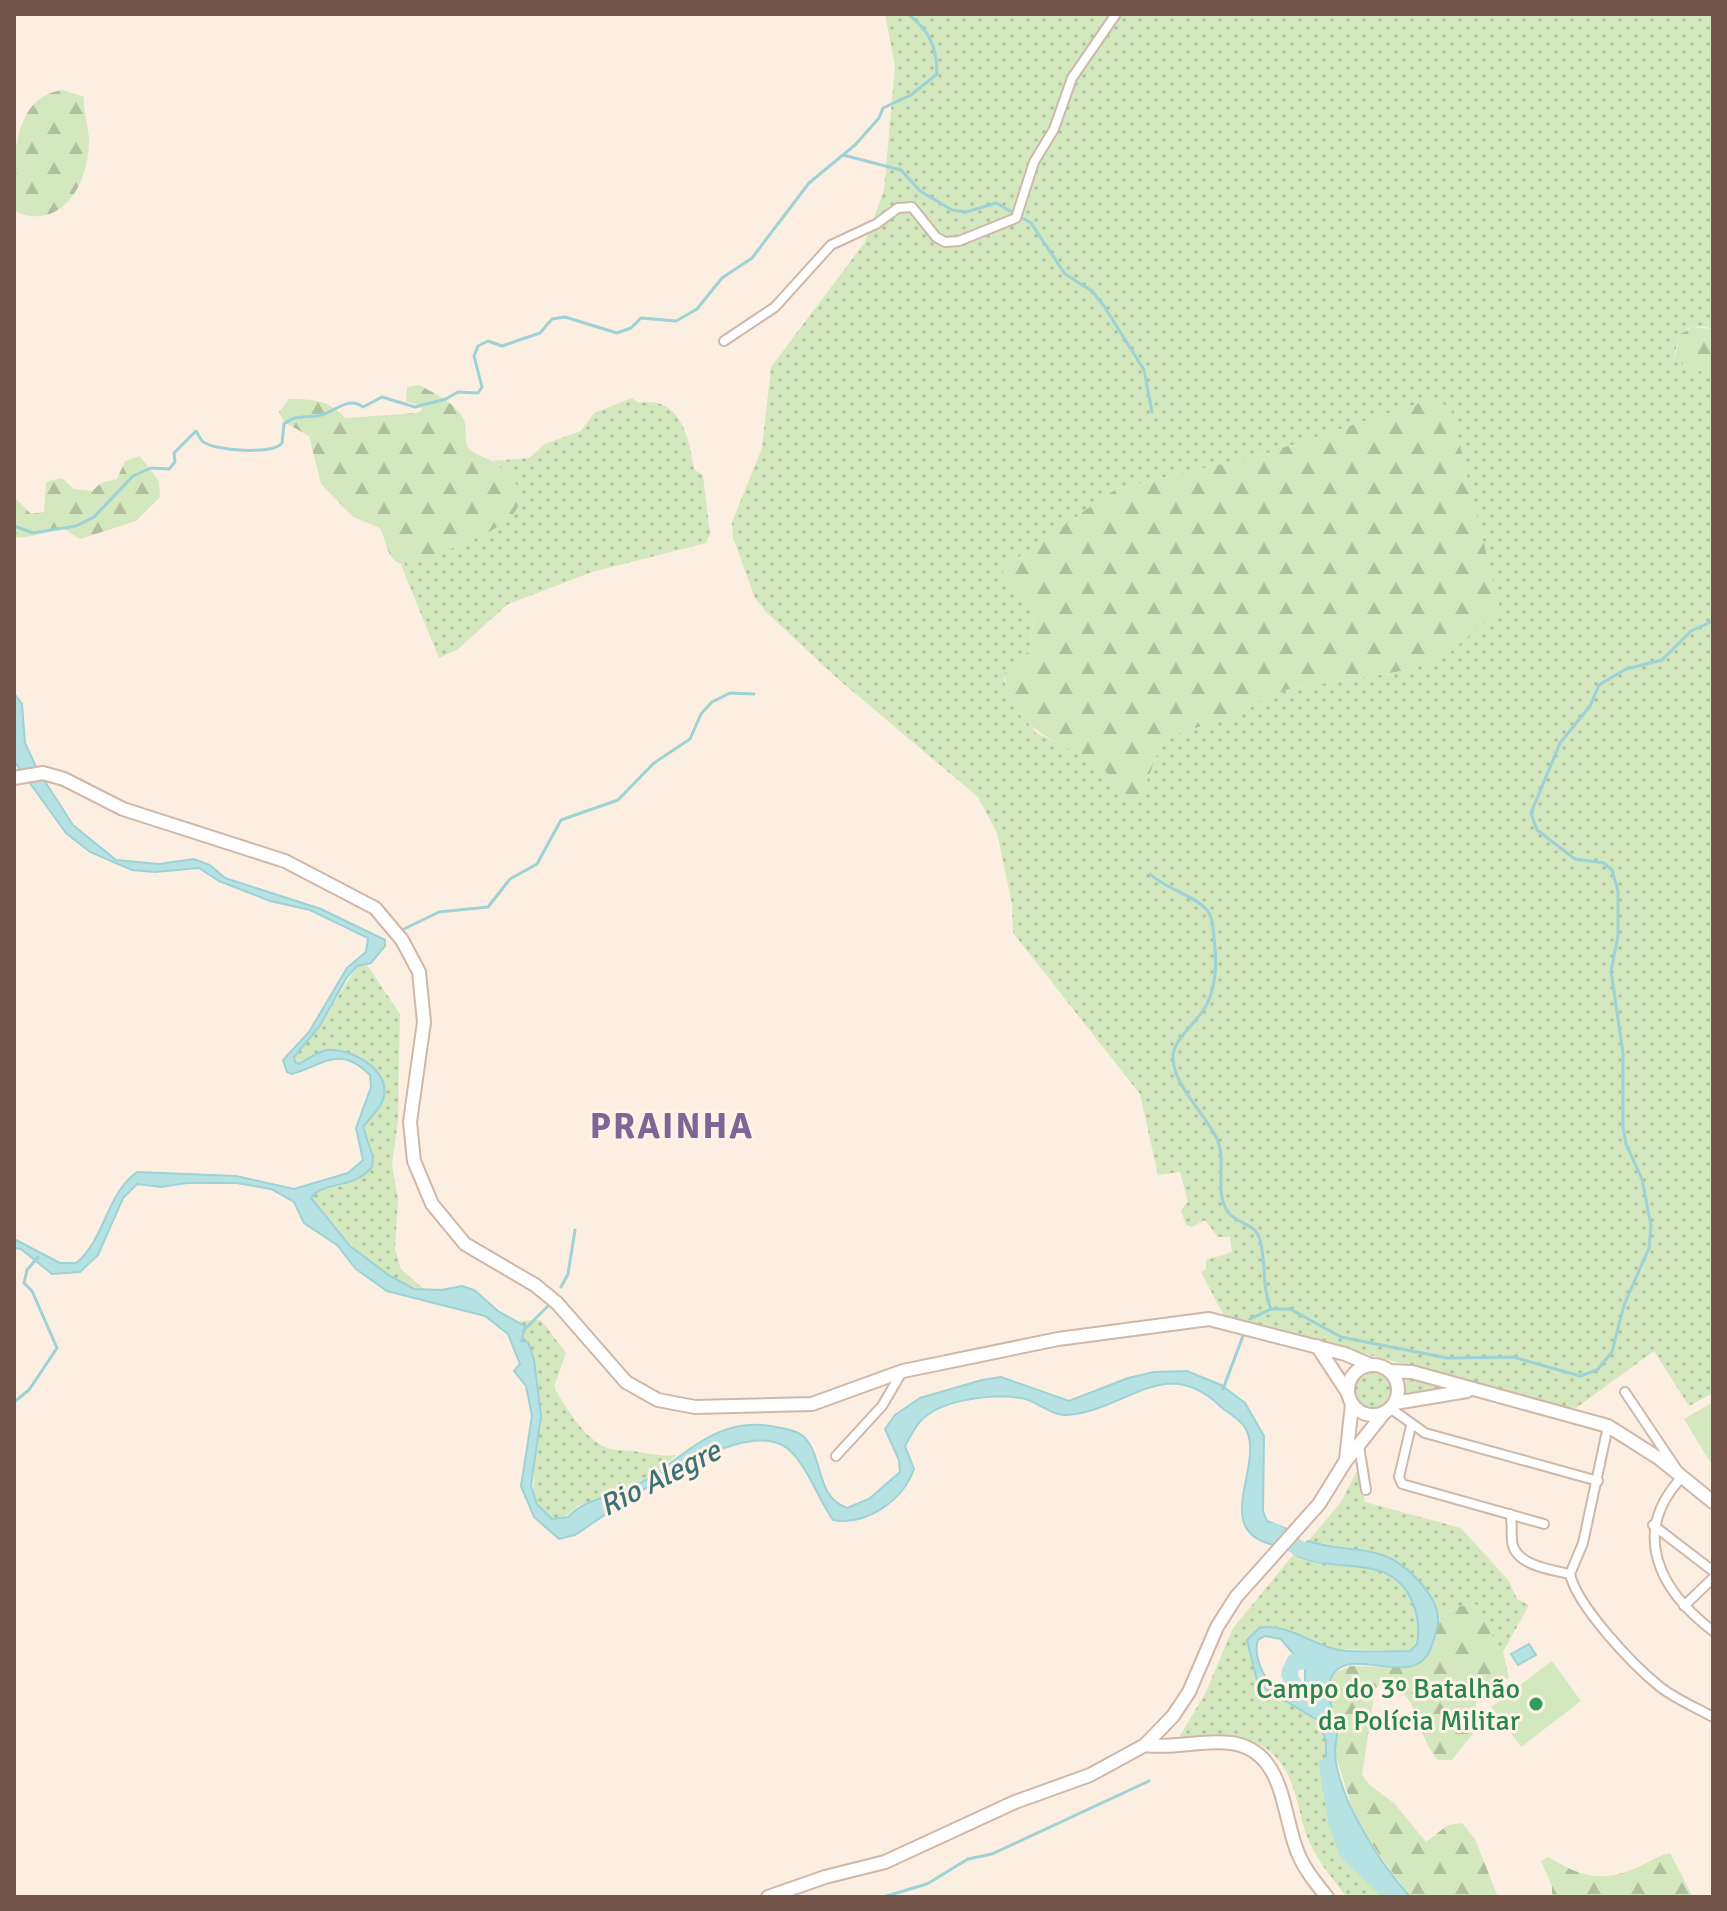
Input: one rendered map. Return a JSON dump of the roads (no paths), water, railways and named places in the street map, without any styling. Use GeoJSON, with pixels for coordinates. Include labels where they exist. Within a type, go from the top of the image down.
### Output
{"type":"FeatureCollection","features":[{"type":"Feature","properties":{"kind":"street"},"geometry":{"type":"LineString","coordinates":[[724,341],[775,307],[831,245],[876,224],[898,208],[912,207],[936,237],[945,242],[959,241],[1016,218],[1034,162],[1054,129],[1072,78],[1116,14]]}},
{"type":"Feature","properties":{"kind":"street"},"geometry":{"type":"LineString","coordinates":[[19,778],[43,773],[64,779],[123,809],[285,861],[375,908],[402,940],[419,972],[424,1033],[410,1122],[414,1161],[432,1204],[465,1244],[535,1285],[557,1303],[612,1366],[639,1391],[658,1400],[695,1407],[792,1407],[812,1404],[903,1371],[1058,1339],[1209,1319],[1317,1346],[1389,1371],[1412,1372],[1608,1426],[1632,1439],[1713,1502]]}},
{"type":"Feature","properties":{"kind":"street"},"geometry":{"type":"LineString","coordinates":[[1317,1346],[1350,1398],[1369,1415],[1472,1390]]}},
{"type":"Feature","properties":{"kind":"street"},"geometry":{"type":"LineString","coordinates":[[1345,1462],[1351,1378],[1371,1365]]}},
{"type":"Feature","properties":{"kind":"street"},"geometry":{"type":"LineString","coordinates":[[836,1456],[882,1406],[903,1371]]}},
{"type":"Feature","properties":{"kind":"street"},"geometry":{"type":"LineString","coordinates":[[768,1897],[899,1857],[1015,1802],[1090,1775],[1145,1745],[1173,1716],[1189,1692],[1217,1627],[1236,1597],[1303,1523],[1333,1485],[1345,1462],[1390,1408],[1397,1384],[1389,1371]]}},
{"type":"Feature","properties":{"kind":"street"},"geometry":{"type":"LineString","coordinates":[[1625,1392],[1682,1477]]}},
{"type":"Feature","properties":{"kind":"street"},"geometry":{"type":"LineString","coordinates":[[1390,1408],[1411,1426],[1598,1481]]}},
{"type":"Feature","properties":{"kind":"street"},"geometry":{"type":"LineString","coordinates":[[1411,1426],[1399,1480],[1422,1491],[1544,1524]]}},
{"type":"Feature","properties":{"kind":"street"},"geometry":{"type":"LineString","coordinates":[[1570,1574],[1583,1543],[1608,1426]]}},
{"type":"Feature","properties":{"kind":"street"},"geometry":{"type":"LineString","coordinates":[[1359,1446],[1366,1490]]}},
{"type":"Feature","properties":{"kind":"street"},"geometry":{"type":"LineString","coordinates":[[1682,1477],[1659,1507],[1653,1537],[1664,1573],[1684,1606],[1713,1631]]}},
{"type":"Feature","properties":{"kind":"street"},"geometry":{"type":"LineString","coordinates":[[1510,1514],[1512,1541],[1518,1554],[1538,1567],[1570,1574],[1591,1611],[1646,1674],[1675,1696],[1713,1717]]}},
{"type":"Feature","properties":{"kind":"street"},"geometry":{"type":"LineString","coordinates":[[1653,1525],[1713,1571]]}},
{"type":"Feature","properties":{"kind":"street"},"geometry":{"type":"LineString","coordinates":[[1684,1606],[1713,1578]]}},
{"type":"Feature","properties":{"kind":"street"},"geometry":{"type":"LineString","coordinates":[[1145,1745],[1170,1748],[1229,1742],[1254,1751],[1278,1781],[1295,1845],[1307,1871],[1327,1897]]}},
{"type":"Feature","properties":{"kind":"water"},"geometry":{"type":"Polygon","coordinates":[[[14,693],[22,704],[25,743],[37,769],[73,825],[116,860],[159,864],[194,859],[210,865],[225,878],[321,909],[385,940],[385,946],[371,963],[357,966],[347,977],[319,1027],[294,1057],[299,1064],[327,1050],[346,1053],[375,1069],[384,1086],[381,1104],[363,1127],[373,1157],[372,1167],[356,1179],[323,1189],[311,1198],[350,1246],[390,1276],[414,1289],[441,1290],[462,1286],[474,1290],[498,1311],[526,1327],[521,1341],[528,1342],[534,1360],[541,1416],[531,1486],[537,1504],[552,1519],[568,1517],[583,1505],[639,1484],[718,1432],[755,1425],[791,1430],[804,1437],[815,1455],[830,1495],[847,1508],[869,1499],[900,1472],[899,1460],[885,1429],[895,1415],[920,1398],[1001,1377],[1069,1401],[1128,1378],[1154,1372],[1187,1371],[1221,1385],[1245,1403],[1264,1436],[1263,1511],[1267,1521],[1290,1530],[1274,1545],[1255,1538],[1245,1526],[1242,1512],[1250,1444],[1246,1429],[1238,1419],[1199,1390],[1180,1384],[1144,1389],[1087,1412],[1066,1415],[1027,1399],[1009,1397],[965,1400],[938,1409],[918,1424],[905,1446],[914,1469],[901,1491],[882,1508],[858,1519],[833,1520],[794,1455],[787,1448],[766,1441],[740,1443],[710,1453],[648,1487],[575,1535],[559,1539],[534,1517],[521,1486],[532,1416],[526,1386],[514,1371],[520,1364],[508,1334],[485,1316],[387,1291],[356,1269],[337,1245],[304,1223],[294,1202],[271,1189],[237,1183],[187,1183],[161,1187],[137,1184],[123,1198],[98,1255],[80,1272],[52,1274],[21,1249],[14,1248],[14,1239],[60,1263],[76,1263],[93,1242],[118,1192],[137,1172],[236,1176],[294,1189],[348,1173],[363,1160],[356,1128],[371,1087],[370,1075],[349,1060],[340,1059],[292,1074],[287,1072],[283,1060],[309,1032],[347,968],[366,952],[368,938],[310,910],[270,901],[219,881],[199,868],[155,872],[132,870],[90,852],[66,833],[14,761],[14,693]]]}},
{"type":"Feature","properties":{"kind":"water"},"geometry":{"type":"Polygon","coordinates":[[[1308,1541],[1379,1554],[1392,1559],[1419,1581],[1436,1608],[1437,1627],[1426,1657],[1414,1665],[1401,1668],[1356,1664],[1343,1666],[1333,1674],[1329,1687],[1337,1728],[1335,1752],[1343,1789],[1362,1829],[1410,1897],[1392,1897],[1382,1881],[1357,1862],[1326,1783],[1326,1740],[1317,1720],[1258,1684],[1247,1640],[1259,1628],[1269,1627],[1289,1631],[1339,1650],[1410,1651],[1418,1638],[1414,1606],[1402,1585],[1390,1575],[1309,1560],[1294,1554],[1308,1541]],[[1265,1636],[1258,1640],[1258,1659],[1263,1673],[1279,1690],[1313,1701],[1316,1696],[1305,1681],[1305,1668],[1281,1639],[1265,1636]]]}},
{"type":"Feature","properties":{"kind":"water"},"geometry":{"type":"Polygon","coordinates":[[[1529,1644],[1536,1655],[1518,1665],[1511,1654],[1529,1644]]]}},
{"type":"Feature","properties":{"kind":"waterway"},"geometry":{"type":"LineString","coordinates":[[14,526],[33,533],[76,526],[94,517],[133,476],[151,468],[169,469],[175,462],[174,453],[196,431],[202,441],[218,447],[243,450],[277,447],[282,443],[284,424],[298,417],[321,415],[352,403],[363,407],[382,397],[415,407],[446,399],[458,392],[478,393],[482,387],[474,356],[478,346],[488,341],[502,346],[540,333],[552,319],[565,317],[617,333],[631,328],[641,318],[676,321],[697,309],[722,278],[752,258],[809,183],[855,145],[879,118],[883,108],[911,95],[937,74],[930,40],[908,14]]}},
{"type":"Feature","properties":{"kind":"waterway"},"geometry":{"type":"LineString","coordinates":[[843,155],[901,170],[920,191],[952,210],[966,212],[996,203],[1031,223],[1065,274],[1092,291],[1104,306],[1144,370],[1152,412]]}},
{"type":"Feature","properties":{"kind":"waterway"},"geometry":{"type":"LineString","coordinates":[[1250,1319],[1271,1309],[1290,1309],[1341,1337],[1447,1358],[1513,1357],[1580,1376],[1597,1370],[1612,1352],[1624,1305],[1649,1248],[1651,1226],[1642,1179],[1626,1144],[1623,1127],[1623,1053],[1611,971],[1618,936],[1618,891],[1612,870],[1604,863],[1575,859],[1537,830],[1531,813],[1560,743],[1590,706],[1599,685],[1626,669],[1662,660],[1691,631],[1713,621]]}},
{"type":"Feature","properties":{"kind":"waterway"},"geometry":{"type":"LineString","coordinates":[[404,929],[439,912],[488,907],[510,879],[537,864],[561,820],[618,800],[654,763],[690,739],[701,714],[712,702],[730,693],[754,694]]}},
{"type":"Feature","properties":{"kind":"waterway"},"geometry":{"type":"LineString","coordinates":[[1150,874],[1201,904],[1211,919],[1216,955],[1213,988],[1203,1011],[1176,1045],[1173,1060],[1179,1081],[1217,1139],[1221,1156],[1221,1194],[1227,1211],[1257,1232],[1259,1237],[1271,1309]]}},
{"type":"Feature","properties":{"kind":"waterway"},"geometry":{"type":"LineString","coordinates":[[561,1287],[568,1274],[575,1230]]}},
{"type":"Feature","properties":{"kind":"waterway"},"geometry":{"type":"LineString","coordinates":[[14,1402],[29,1390],[57,1348],[32,1291],[24,1283],[27,1270],[38,1257]]}},
{"type":"Feature","properties":{"kind":"waterway"},"geometry":{"type":"LineString","coordinates":[[523,1331],[548,1306]]}},
{"type":"Feature","properties":{"kind":"waterway"},"geometry":{"type":"LineString","coordinates":[[1223,1389],[1243,1336]]}},
{"type":"Feature","properties":{"kind":"waterway","name":"Rio Alegre"},"geometry":{"type":"LineString","coordinates":[[1274,1531],[1298,1548],[1320,1555]]}},
{"type":"Feature","properties":{"kind":"waterway","name":"Rio Alegre"},"geometry":{"type":"LineString","coordinates":[[1317,1661],[1294,1662],[1289,1674],[1294,1685],[1325,1715]]}},
{"type":"Feature","properties":{"kind":"waterway"},"geometry":{"type":"LineString","coordinates":[[1276,1689],[1292,1681]]}},
{"type":"Feature","properties":{"kind":"waterway","name":"Rio Alegre"},"geometry":{"type":"LineString","coordinates":[[1327,1766],[1337,1825],[1347,1852],[1394,1897]]}},
{"type":"Feature","properties":{"kind":"waterway"},"geometry":{"type":"LineString","coordinates":[[883,1897],[927,1884],[968,1859],[992,1854],[1149,1781]]}},
{"type":"Feature","properties":{"kind":"place","name":"Campo do 3º Batalhão da Polícia Militar"},"geometry":{"type":"Point","coordinates":[1536,1704]}},
{"type":"Feature","properties":{"kind":"district","name":"PRAINHA"},"geometry":{"type":"Point","coordinates":[672,1125]}}]}
